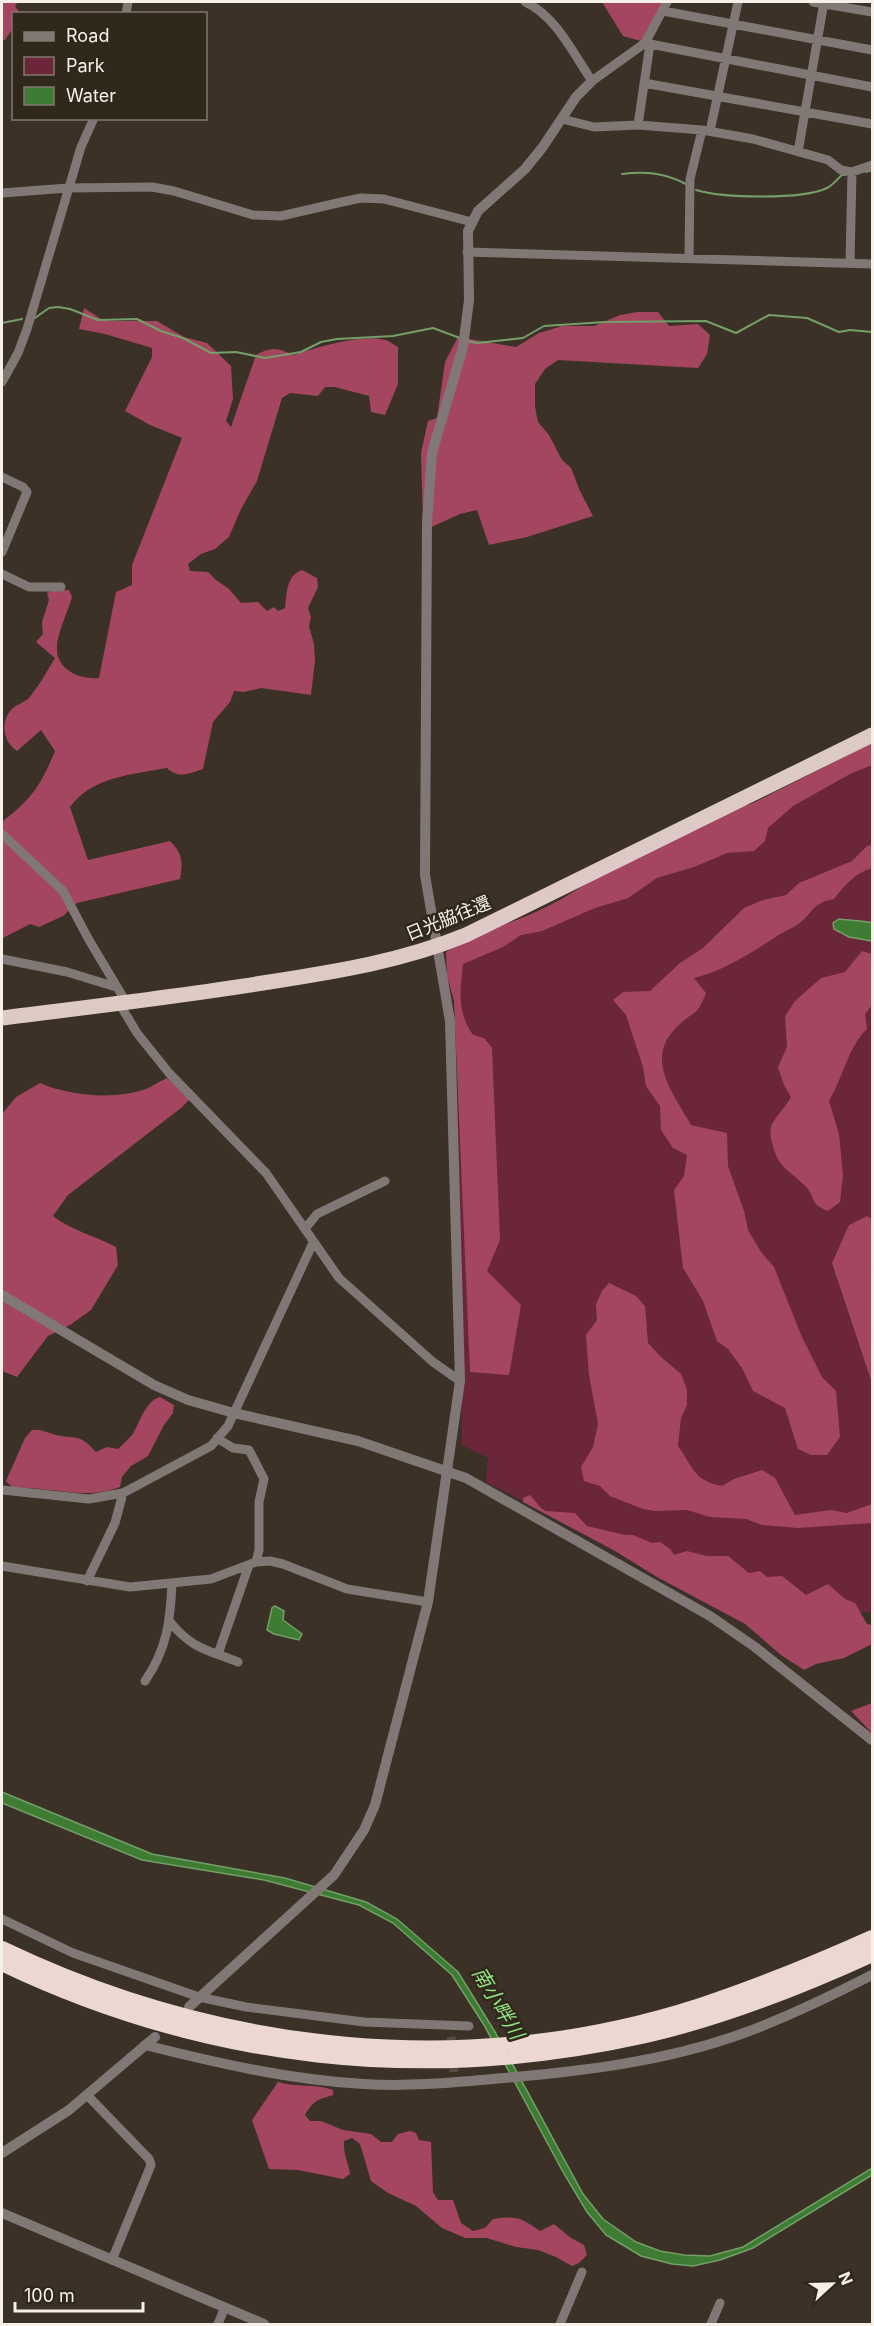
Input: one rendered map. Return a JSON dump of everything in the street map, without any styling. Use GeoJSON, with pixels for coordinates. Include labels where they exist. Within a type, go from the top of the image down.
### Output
{"type":"FeatureCollection","features":[{"type":"Feature","properties":{"kind":"highway","name":"日光脇往還"},"geometry":{"type":"LineString","coordinates":[[2,1018],[323,974],[394,960],[436,947],[873,735]]}},
{"type":"Feature","properties":{"kind":"highway"},"geometry":{"type":"LineString","coordinates":[[519,2050],[640,2023],[699,2007],[873,1938]]}},
{"type":"Feature","properties":{"kind":"highway"},"geometry":{"type":"LineString","coordinates":[[2,1949],[111,1995],[211,2025],[338,2045],[492,2053]]}},
{"type":"Feature","properties":{"kind":"highway"},"geometry":{"type":"LineString","coordinates":[[2,1963],[106,2007],[207,2036],[274,2049],[416,2062],[519,2050],[591,2046],[648,2034],[720,2014],[873,1954]]}},
{"type":"Feature","properties":{"kind":"street"},"geometry":{"type":"LineString","coordinates":[[525,2],[536,6],[556,27],[592,81]]}},
{"type":"Feature","properties":{"kind":"street"},"geometry":{"type":"LineString","coordinates":[[638,125],[648,44],[667,2]]}},
{"type":"Feature","properties":{"kind":"street"},"geometry":{"type":"LineString","coordinates":[[689,258],[690,179],[718,97],[738,2]]}},
{"type":"Feature","properties":{"kind":"street"},"geometry":{"type":"LineString","coordinates":[[798,152],[820,2],[873,12]]}},
{"type":"Feature","properties":{"kind":"street"},"geometry":{"type":"LineString","coordinates":[[663,11],[873,50]]}},
{"type":"Feature","properties":{"kind":"street"},"geometry":{"type":"LineString","coordinates":[[189,2007],[333,1876],[357,1842],[375,1805],[428,1602],[460,1381],[450,1021],[425,875],[427,511],[432,453],[463,347],[470,292],[468,231],[478,211],[525,169],[576,97],[592,81],[648,44],[873,87]]}},
{"type":"Feature","properties":{"kind":"street"},"geometry":{"type":"LineString","coordinates":[[644,82],[873,124]]}},
{"type":"Feature","properties":{"kind":"street"},"geometry":{"type":"LineString","coordinates":[[562,118],[594,127],[638,125],[706,131],[753,139],[828,160],[841,170],[852,172],[873,165]]}},
{"type":"Feature","properties":{"kind":"street"},"geometry":{"type":"LineString","coordinates":[[2,382],[18,353],[27,329],[68,188],[92,120]]}},
{"type":"Feature","properties":{"kind":"street"},"geometry":{"type":"LineString","coordinates":[[850,263],[852,172]]}},
{"type":"Feature","properties":{"kind":"street"},"geometry":{"type":"LineString","coordinates":[[2,193],[68,188],[152,187],[174,191],[253,215],[281,216],[351,200],[384,199],[472,222]]}},
{"type":"Feature","properties":{"kind":"street"},"geometry":{"type":"LineString","coordinates":[[467,252],[873,264]]}},
{"type":"Feature","properties":{"kind":"street"},"geometry":{"type":"LineString","coordinates":[[2,477],[27,492],[2,552]]}},
{"type":"Feature","properties":{"kind":"street"},"geometry":{"type":"LineString","coordinates":[[2,574],[29,586],[61,587]]}},
{"type":"Feature","properties":{"kind":"street"},"geometry":{"type":"LineString","coordinates":[[2,834],[63,891],[116,987],[137,1033],[169,1073],[266,1173],[339,1278],[433,1362],[460,1381]]}},
{"type":"Feature","properties":{"kind":"street"},"geometry":{"type":"LineString","coordinates":[[2,959],[67,972],[116,987]]}},
{"type":"Feature","properties":{"kind":"street"},"geometry":{"type":"LineString","coordinates":[[305,1229],[317,1214],[385,1181]]}},
{"type":"Feature","properties":{"kind":"street"},"geometry":{"type":"LineString","coordinates":[[2,1490],[89,1499],[123,1493],[211,1446],[234,1413],[313,1243]]}},
{"type":"Feature","properties":{"kind":"street"},"geometry":{"type":"LineString","coordinates":[[2,1295],[154,1385],[188,1400],[234,1413],[358,1441],[465,1478],[710,1616],[755,1647],[873,1740]]}},
{"type":"Feature","properties":{"kind":"street"},"geometry":{"type":"LineString","coordinates":[[217,1438],[225,1444],[249,1450],[264,1479],[259,1502],[259,1550],[218,1654]]}},
{"type":"Feature","properties":{"kind":"street"},"geometry":{"type":"LineString","coordinates":[[87,1581],[116,1523],[123,1493]]}},
{"type":"Feature","properties":{"kind":"street"},"geometry":{"type":"LineString","coordinates":[[2,1566],[129,1587],[172,1584],[223,1576],[252,1564],[270,1561],[347,1589],[428,1602]]}},
{"type":"Feature","properties":{"kind":"street"},"geometry":{"type":"LineString","coordinates":[[145,1681],[156,1665],[170,1622],[172,1584]]}},
{"type":"Feature","properties":{"kind":"street"},"geometry":{"type":"LineString","coordinates":[[170,1622],[188,1641],[201,1649],[238,1662]]}},
{"type":"Feature","properties":{"kind":"street"},"geometry":{"type":"LineString","coordinates":[[2,1919],[73,1953],[199,1997],[246,2007],[364,2022],[470,2026]]}},
{"type":"Feature","properties":{"kind":"street"},"geometry":{"type":"LineString","coordinates":[[145,2045],[230,2066],[309,2079],[362,2084],[415,2086],[454,2077],[534,2076],[621,2065],[712,2043],[792,2014],[873,1975]]}},
{"type":"Feature","properties":{"kind":"street"},"geometry":{"type":"LineString","coordinates":[[451,2025],[451,2037]]}},
{"type":"Feature","properties":{"kind":"street"},"geometry":{"type":"LineString","coordinates":[[2,2153],[50,2123],[87,2096],[155,2037]]}},
{"type":"Feature","properties":{"kind":"street"},"geometry":{"type":"LineString","coordinates":[[87,2096],[149,2158],[151,2165],[112,2260]]}},
{"type":"Feature","properties":{"kind":"street"},"geometry":{"type":"LineString","coordinates":[[2,2213],[264,2325]]}},
{"type":"Feature","properties":{"kind":"street"},"geometry":{"type":"LineString","coordinates":[[560,2325],[582,2272]]}},
{"type":"Feature","properties":{"kind":"street"},"geometry":{"type":"LineString","coordinates":[[711,2325],[720,2303]]}},
{"type":"Feature","properties":{"kind":"street"},"geometry":{"type":"LineString","coordinates":[[218,2325],[225,2307]]}},
{"type":"Feature","properties":{"kind":"green space"},"geometry":{"type":"Polygon","coordinates":[[[872,759],[872,1612],[744,1611],[486,1482],[488,1458],[462,1445],[456,958],[872,759]]]}},
{"type":"Feature","properties":{"kind":"shaded area"},"geometry":{"type":"Polygon","coordinates":[[[2,2],[18,2],[15,6],[19,12],[12,12],[12,30],[5,40],[2,40],[2,2]]]}},
{"type":"Feature","properties":{"kind":"shaded area"},"geometry":{"type":"Polygon","coordinates":[[[602,2],[662,2],[658,14],[641,41],[623,36],[602,2]]]}},
{"type":"Feature","properties":{"kind":"shaded area"},"geometry":{"type":"Polygon","coordinates":[[[84,308],[101,319],[157,321],[184,337],[207,343],[231,366],[233,399],[226,421],[231,427],[256,355],[266,351],[279,350],[293,355],[326,345],[364,338],[385,340],[398,347],[398,384],[385,415],[371,412],[369,396],[335,387],[325,387],[318,396],[290,393],[282,398],[257,481],[229,537],[215,549],[201,554],[188,564],[190,571],[208,572],[229,589],[241,603],[258,602],[267,611],[274,607],[278,611],[285,608],[288,586],[297,573],[302,570],[317,578],[318,587],[308,608],[315,661],[311,695],[261,688],[244,692],[234,691],[230,702],[213,722],[203,769],[188,774],[176,774],[167,768],[114,778],[89,789],[70,807],[88,860],[170,841],[181,858],[180,879],[77,903],[63,916],[39,927],[30,924],[3,938],[2,822],[34,791],[45,774],[55,751],[41,730],[17,751],[8,742],[4,730],[9,713],[29,698],[55,658],[36,642],[43,634],[42,622],[49,600],[47,593],[52,590],[69,590],[72,597],[57,642],[61,662],[65,668],[78,675],[99,678],[116,592],[132,585],[132,565],[182,438],[150,425],[125,411],[152,357],[152,348],[79,329],[84,308]]]}},
{"type":"Feature","properties":{"kind":"shaded area"},"geometry":{"type":"Polygon","coordinates":[[[658,312],[669,326],[698,324],[710,335],[707,354],[698,368],[558,360],[545,369],[535,384],[535,407],[538,422],[549,435],[562,460],[571,468],[593,516],[527,537],[489,545],[477,510],[460,514],[429,528],[423,521],[421,453],[428,421],[437,418],[445,362],[458,337],[516,347],[539,333],[562,326],[594,326],[620,315],[658,312]]]}},
{"type":"Feature","properties":{"kind":"shaded area"},"geometry":{"type":"Polygon","coordinates":[[[872,743],[872,765],[850,774],[793,806],[768,828],[765,841],[754,851],[727,853],[694,867],[657,878],[628,898],[595,908],[542,931],[521,935],[503,947],[463,964],[461,1001],[464,1018],[473,1035],[484,1038],[492,1048],[500,1240],[487,1271],[521,1305],[509,1375],[470,1372],[454,1001],[447,976],[446,952],[472,937],[539,910],[597,876],[734,808],[751,804],[872,743]]]}},
{"type":"Feature","properties":{"kind":"shaded area"},"geometry":{"type":"Polygon","coordinates":[[[872,845],[872,868],[855,876],[834,899],[821,903],[803,921],[757,949],[716,970],[694,978],[706,993],[703,1001],[698,1010],[669,1036],[663,1049],[664,1074],[691,1125],[727,1133],[728,1166],[744,1211],[748,1230],[761,1252],[774,1267],[802,1337],[822,1377],[836,1391],[840,1437],[827,1455],[811,1455],[798,1449],[785,1408],[753,1391],[742,1368],[728,1349],[717,1341],[703,1301],[683,1268],[674,1190],[684,1176],[687,1155],[673,1148],[661,1130],[660,1106],[646,1086],[643,1067],[626,1015],[613,1000],[623,992],[650,991],[680,963],[703,948],[744,908],[763,900],[786,895],[799,883],[852,861],[867,846],[872,845]]]}},
{"type":"Feature","properties":{"kind":"shaded area"},"geometry":{"type":"Polygon","coordinates":[[[862,951],[872,954],[872,1005],[865,1014],[867,1029],[860,1036],[850,1054],[829,1101],[839,1134],[843,1175],[840,1202],[828,1211],[815,1202],[808,1189],[784,1167],[774,1150],[771,1126],[791,1097],[778,1067],[787,1047],[785,1016],[795,1001],[821,978],[845,972],[862,951]]]}},
{"type":"Feature","properties":{"kind":"shaded area"},"geometry":{"type":"Polygon","coordinates":[[[167,1078],[190,1099],[68,1195],[53,1216],[75,1229],[116,1247],[118,1265],[91,1310],[70,1325],[48,1336],[17,1377],[2,1371],[2,1114],[16,1097],[40,1083],[78,1094],[120,1095],[146,1089],[167,1078]]]}},
{"type":"Feature","properties":{"kind":"shaded area"},"geometry":{"type":"Polygon","coordinates":[[[867,1216],[872,1219],[872,1383],[832,1263],[849,1225],[867,1216]]]}},
{"type":"Feature","properties":{"kind":"shaded area"},"geometry":{"type":"Polygon","coordinates":[[[609,1283],[636,1296],[645,1306],[648,1343],[681,1374],[687,1390],[687,1405],[681,1418],[678,1446],[700,1477],[705,1481],[722,1486],[734,1479],[762,1470],[775,1478],[795,1515],[831,1510],[847,1513],[872,1504],[872,1523],[798,1528],[762,1525],[746,1519],[710,1517],[687,1510],[655,1511],[643,1509],[610,1496],[600,1486],[584,1481],[581,1467],[593,1447],[598,1424],[589,1375],[586,1335],[597,1320],[596,1304],[609,1283]]]}},
{"type":"Feature","properties":{"kind":"shaded area"},"geometry":{"type":"Polygon","coordinates":[[[160,1397],[174,1405],[173,1413],[148,1456],[131,1466],[122,1477],[120,1487],[94,1493],[80,1493],[13,1488],[6,1481],[25,1438],[32,1430],[78,1438],[96,1452],[107,1447],[118,1449],[132,1435],[150,1403],[160,1397]]]}},
{"type":"Feature","properties":{"kind":"shaded area"},"geometry":{"type":"Polygon","coordinates":[[[530,1495],[546,1511],[575,1513],[587,1526],[633,1535],[652,1543],[660,1542],[674,1555],[687,1551],[707,1556],[728,1556],[749,1573],[760,1571],[767,1577],[782,1576],[806,1595],[828,1584],[845,1599],[855,1603],[867,1624],[872,1625],[872,1644],[844,1658],[816,1664],[804,1670],[781,1655],[745,1624],[523,1502],[523,1498],[530,1495]]]}},
{"type":"Feature","properties":{"kind":"shaded area"},"geometry":{"type":"Polygon","coordinates":[[[872,1703],[872,1733],[851,1711],[872,1703]]]}},
{"type":"Feature","properties":{"kind":"shaded area"},"geometry":{"type":"Polygon","coordinates":[[[278,2082],[333,2090],[333,2095],[311,2106],[305,2115],[310,2121],[321,2121],[343,2130],[371,2134],[381,2142],[392,2142],[398,2134],[410,2131],[416,2133],[419,2140],[431,2142],[433,2192],[438,2200],[453,2200],[461,2223],[473,2231],[485,2228],[493,2219],[501,2218],[518,2219],[540,2231],[554,2224],[584,2245],[587,2255],[572,2266],[538,2250],[516,2247],[487,2238],[465,2238],[442,2228],[416,2206],[388,2193],[371,2181],[360,2144],[352,2138],[344,2141],[350,2174],[343,2179],[298,2170],[269,2169],[252,2120],[278,2082]]]}},
{"type":"Feature","properties":{"kind":"water"},"geometry":{"type":"Polygon","coordinates":[[[839,919],[872,923],[872,941],[849,937],[834,929],[833,923],[839,919]]]}},
{"type":"Feature","properties":{"kind":"water"},"geometry":{"type":"Polygon","coordinates":[[[275,1606],[284,1611],[283,1620],[302,1634],[299,1640],[267,1630],[272,1608],[275,1606]]]}},
{"type":"Feature","properties":{"kind":"water"},"geometry":{"type":"Polygon","coordinates":[[[2,1792],[152,1854],[285,1878],[366,1902],[397,1919],[458,1972],[495,2032],[583,2194],[603,2219],[636,2242],[660,2251],[684,2255],[710,2256],[743,2247],[872,2168],[872,2175],[753,2248],[720,2260],[693,2266],[672,2264],[641,2256],[606,2235],[587,2212],[484,2025],[452,1975],[393,1923],[359,1905],[264,1880],[142,1860],[2,1803],[2,1792]]]}},
{"type":"Feature","properties":{"kind":"waterway"},"geometry":{"type":"LineString","coordinates":[[866,172],[872,170]]}},
{"type":"Feature","properties":{"kind":"waterway"},"geometry":{"type":"LineString","coordinates":[[622,174],[655,174],[671,177],[686,184]]}},
{"type":"Feature","properties":{"kind":"waterway"},"geometry":{"type":"LineString","coordinates":[[696,190],[742,196],[800,195],[827,188],[845,175]]}},
{"type":"Feature","properties":{"kind":"waterway"},"geometry":{"type":"LineString","coordinates":[[35,318],[49,308],[58,307],[70,309],[98,320],[137,319],[161,331],[183,338],[211,353],[236,352],[265,358],[301,352],[321,342],[337,339],[393,336],[433,328],[460,338]]}},
{"type":"Feature","properties":{"kind":"waterway"},"geometry":{"type":"LineString","coordinates":[[467,341],[477,343],[523,338],[544,326],[605,322],[706,321],[736,333],[769,315],[807,318],[839,332],[850,330],[872,332]]}},
{"type":"Feature","properties":{"kind":"waterway"},"geometry":{"type":"LineString","coordinates":[[2,323],[22,319]]}},
{"type":"Feature","properties":{"kind":"tunnel"},"geometry":{"type":"LineString","coordinates":[[451,2037],[454,2072]]}},
{"type":"Feature","properties":{"kind":"water label","name":"南小畔川"},"geometry":{"type":"Point","coordinates":[498,2003]}}]}
